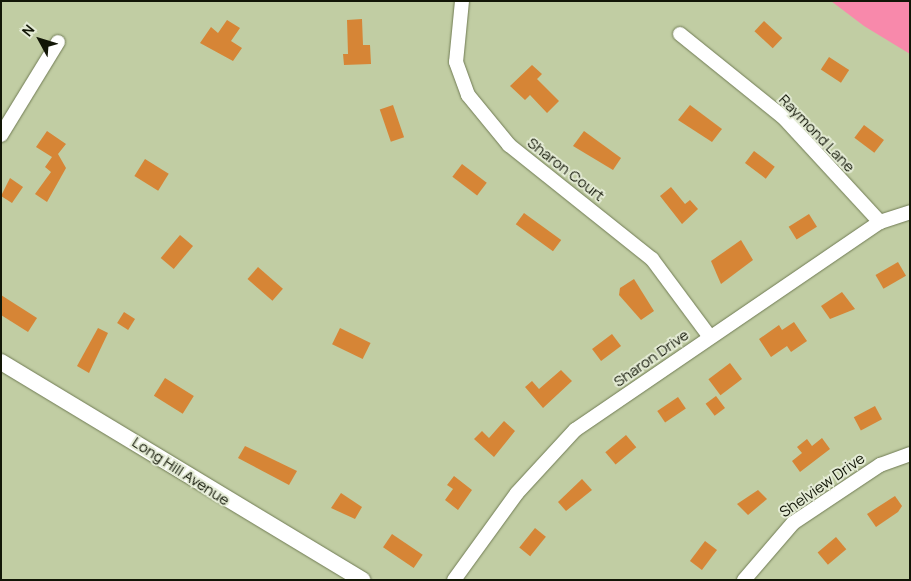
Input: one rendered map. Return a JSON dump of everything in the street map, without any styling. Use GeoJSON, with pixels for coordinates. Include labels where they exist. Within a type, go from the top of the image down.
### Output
{"type":"FeatureCollection","features":[{"type":"Feature","properties":{"kind":"street","name":"Sharon Court"},"geometry":{"type":"LineString","coordinates":[[462,1],[456,62],[468,95],[509,145],[652,259],[710,337]]}},
{"type":"Feature","properties":{"kind":"street","name":"Raymond Lane"},"geometry":{"type":"LineString","coordinates":[[680,34],[783,117],[880,222]]}},
{"type":"Feature","properties":{"kind":"street"},"geometry":{"type":"LineString","coordinates":[[1,135],[58,42]]}},
{"type":"Feature","properties":{"kind":"street","name":"Sharon Drive"},"geometry":{"type":"LineString","coordinates":[[454,580],[517,494],[575,430],[880,222],[910,212]]}},
{"type":"Feature","properties":{"kind":"street","name":"Long Hill Avenue"},"geometry":{"type":"LineString","coordinates":[[1,362],[362,580]]}},
{"type":"Feature","properties":{"kind":"street","name":"Shelview Drive"},"geometry":{"type":"LineString","coordinates":[[744,580],[793,523],[880,465],[910,454]]}},
{"type":"Feature","properties":{"kind":"shaded area"},"geometry":{"type":"Polygon","coordinates":[[[831,1],[910,1],[910,54],[864,26],[831,1]]]}},
{"type":"Feature","properties":{"kind":"building"},"geometry":{"type":"Polygon","coordinates":[[[362,19],[363,45],[370,45],[371,64],[344,65],[343,54],[348,54],[347,20],[362,19]]]}},
{"type":"Feature","properties":{"kind":"building"},"geometry":{"type":"Polygon","coordinates":[[[227,20],[240,28],[231,41],[242,48],[233,61],[200,43],[211,27],[218,33],[227,20]]]}},
{"type":"Feature","properties":{"kind":"building"},"geometry":{"type":"Polygon","coordinates":[[[764,21],[782,38],[773,48],[754,31],[764,21]]]}},
{"type":"Feature","properties":{"kind":"building"},"geometry":{"type":"Polygon","coordinates":[[[829,57],[849,70],[841,83],[821,70],[829,57]]]}},
{"type":"Feature","properties":{"kind":"building"},"geometry":{"type":"Polygon","coordinates":[[[532,65],[542,74],[537,79],[559,101],[547,113],[530,95],[525,100],[510,86],[532,65]]]}},
{"type":"Feature","properties":{"kind":"building"},"geometry":{"type":"Polygon","coordinates":[[[393,105],[404,137],[391,142],[380,110],[393,105]]]}},
{"type":"Feature","properties":{"kind":"building"},"geometry":{"type":"Polygon","coordinates":[[[690,105],[722,129],[712,142],[678,120],[690,105]]]}},
{"type":"Feature","properties":{"kind":"building"},"geometry":{"type":"Polygon","coordinates":[[[864,125],[884,140],[874,153],[854,138],[864,125]]]}},
{"type":"Feature","properties":{"kind":"building"},"geometry":{"type":"Polygon","coordinates":[[[47,131],[66,144],[58,154],[66,168],[47,202],[35,194],[51,172],[45,167],[52,157],[36,147],[47,131]]]}},
{"type":"Feature","properties":{"kind":"building"},"geometry":{"type":"Polygon","coordinates":[[[584,131],[621,158],[613,170],[573,146],[584,131]]]}},
{"type":"Feature","properties":{"kind":"building"},"geometry":{"type":"Polygon","coordinates":[[[754,151],[775,167],[766,179],[745,163],[754,151]]]}},
{"type":"Feature","properties":{"kind":"building"},"geometry":{"type":"Polygon","coordinates":[[[145,159],[169,174],[158,191],[134,176],[145,159]]]}},
{"type":"Feature","properties":{"kind":"building"},"geometry":{"type":"Polygon","coordinates":[[[462,164],[487,183],[477,195],[452,177],[462,164]]]}},
{"type":"Feature","properties":{"kind":"building"},"geometry":{"type":"Polygon","coordinates":[[[10,178],[23,187],[12,203],[1,196],[10,178]]]}},
{"type":"Feature","properties":{"kind":"building"},"geometry":{"type":"Polygon","coordinates":[[[671,187],[685,204],[690,200],[698,209],[682,224],[660,196],[671,187]]]}},
{"type":"Feature","properties":{"kind":"building"},"geometry":{"type":"Polygon","coordinates":[[[524,213],[561,240],[553,251],[516,224],[524,213]]]}},
{"type":"Feature","properties":{"kind":"building"},"geometry":{"type":"Polygon","coordinates":[[[809,214],[817,227],[797,239],[789,227],[809,214]]]}},
{"type":"Feature","properties":{"kind":"building"},"geometry":{"type":"Polygon","coordinates":[[[180,235],[193,246],[174,269],[161,258],[180,235]]]}},
{"type":"Feature","properties":{"kind":"building"},"geometry":{"type":"Polygon","coordinates":[[[741,240],[753,260],[721,284],[711,261],[741,240]]]}},
{"type":"Feature","properties":{"kind":"building"},"geometry":{"type":"Polygon","coordinates":[[[898,262],[906,276],[883,289],[875,275],[898,262]]]}},
{"type":"Feature","properties":{"kind":"building"},"geometry":{"type":"Polygon","coordinates":[[[258,267],[283,289],[272,301],[248,279],[258,267]]]}},
{"type":"Feature","properties":{"kind":"building"},"geometry":{"type":"Polygon","coordinates":[[[634,279],[654,311],[641,320],[619,295],[620,288],[634,279]]]}},
{"type":"Feature","properties":{"kind":"building"},"geometry":{"type":"Polygon","coordinates":[[[842,292],[855,309],[830,319],[821,306],[842,292]]]}},
{"type":"Feature","properties":{"kind":"building"},"geometry":{"type":"Polygon","coordinates":[[[1,295],[37,318],[28,332],[1,315],[1,295]]]}},
{"type":"Feature","properties":{"kind":"building"},"geometry":{"type":"Polygon","coordinates":[[[124,312],[135,319],[128,330],[117,323],[124,312]]]}},
{"type":"Feature","properties":{"kind":"building"},"geometry":{"type":"Polygon","coordinates":[[[794,322],[807,341],[791,352],[787,346],[771,357],[759,339],[779,325],[782,330],[794,322]]]}},
{"type":"Feature","properties":{"kind":"building"},"geometry":{"type":"Polygon","coordinates":[[[98,328],[108,333],[89,373],[77,366],[98,328]]]}},
{"type":"Feature","properties":{"kind":"building"},"geometry":{"type":"Polygon","coordinates":[[[340,328],[371,343],[363,359],[332,344],[340,328]]]}},
{"type":"Feature","properties":{"kind":"building"},"geometry":{"type":"Polygon","coordinates":[[[612,334],[621,346],[601,361],[592,349],[612,334]]]}},
{"type":"Feature","properties":{"kind":"building"},"geometry":{"type":"Polygon","coordinates":[[[730,363],[742,379],[720,395],[708,379],[730,363]]]}},
{"type":"Feature","properties":{"kind":"building"},"geometry":{"type":"Polygon","coordinates":[[[561,370],[572,381],[543,408],[525,387],[532,381],[539,389],[561,370]]]}},
{"type":"Feature","properties":{"kind":"building"},"geometry":{"type":"Polygon","coordinates":[[[165,378],[194,396],[183,414],[154,396],[165,378]]]}},
{"type":"Feature","properties":{"kind":"building"},"geometry":{"type":"Polygon","coordinates":[[[716,396],[725,408],[715,416],[706,404],[716,396]]]}},
{"type":"Feature","properties":{"kind":"building"},"geometry":{"type":"Polygon","coordinates":[[[678,397],[686,409],[665,423],[657,411],[678,397]]]}},
{"type":"Feature","properties":{"kind":"building"},"geometry":{"type":"Polygon","coordinates":[[[875,406],[882,419],[861,431],[854,417],[875,406]]]}},
{"type":"Feature","properties":{"kind":"building"},"geometry":{"type":"Polygon","coordinates":[[[504,421],[515,431],[494,457],[474,439],[482,431],[489,438],[504,421]]]}},
{"type":"Feature","properties":{"kind":"building"},"geometry":{"type":"Polygon","coordinates":[[[626,435],[636,447],[616,465],[605,452],[626,435]]]}},
{"type":"Feature","properties":{"kind":"building"},"geometry":{"type":"Polygon","coordinates":[[[822,438],[830,449],[800,472],[792,461],[802,453],[797,447],[807,439],[812,446],[822,438]]]}},
{"type":"Feature","properties":{"kind":"building"},"geometry":{"type":"Polygon","coordinates":[[[245,446],[297,471],[289,485],[238,458],[245,446]]]}},
{"type":"Feature","properties":{"kind":"building"},"geometry":{"type":"Polygon","coordinates":[[[454,476],[472,490],[458,510],[445,500],[453,489],[447,485],[454,476]]]}},
{"type":"Feature","properties":{"kind":"building"},"geometry":{"type":"Polygon","coordinates":[[[582,479],[592,490],[566,511],[558,502],[582,479]]]}},
{"type":"Feature","properties":{"kind":"building"},"geometry":{"type":"Polygon","coordinates":[[[758,490],[767,499],[748,515],[737,504],[758,490]]]}},
{"type":"Feature","properties":{"kind":"building"},"geometry":{"type":"Polygon","coordinates":[[[341,493],[362,507],[355,519],[331,508],[341,493]]]}},
{"type":"Feature","properties":{"kind":"building"},"geometry":{"type":"Polygon","coordinates":[[[895,496],[902,506],[898,512],[876,527],[867,514],[895,496]]]}},
{"type":"Feature","properties":{"kind":"building"},"geometry":{"type":"Polygon","coordinates":[[[535,528],[546,537],[530,556],[519,547],[535,528]]]}},
{"type":"Feature","properties":{"kind":"building"},"geometry":{"type":"Polygon","coordinates":[[[392,534],[423,555],[414,568],[383,547],[392,534]]]}},
{"type":"Feature","properties":{"kind":"building"},"geometry":{"type":"Polygon","coordinates":[[[836,537],[846,549],[828,565],[818,552],[836,537]]]}},
{"type":"Feature","properties":{"kind":"building"},"geometry":{"type":"Polygon","coordinates":[[[705,541],[717,550],[702,570],[690,561],[705,541]]]}}]}
